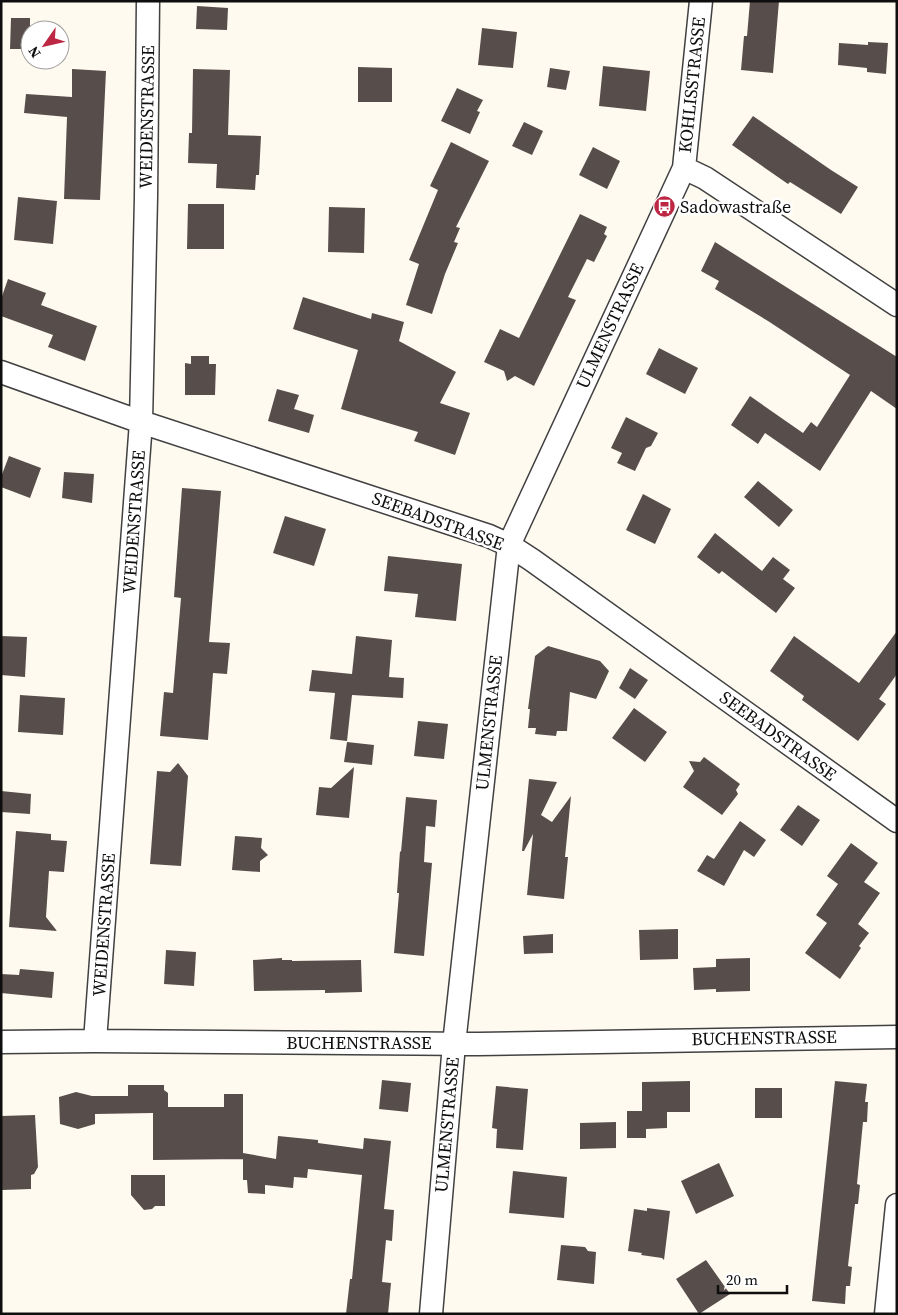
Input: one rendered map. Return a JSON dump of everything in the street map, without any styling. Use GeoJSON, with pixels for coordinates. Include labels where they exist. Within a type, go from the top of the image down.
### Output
{"type":"FeatureCollection","features":[{"type":"Feature","properties":{"kind":"street","name":"WEIDENSTRASSE"},"geometry":{"type":"LineString","coordinates":[[95,1041],[141,422],[148,1]]}},
{"type":"Feature","properties":{"kind":"street","name":"KOHLISSTRASSE"},"geometry":{"type":"LineString","coordinates":[[684,168],[701,1]]}},
{"type":"Feature","properties":{"kind":"street"},"geometry":{"type":"LineString","coordinates":[[684,168],[705,178],[897,305]]}},
{"type":"Feature","properties":{"kind":"street","name":"ULMENSTRASSE"},"geometry":{"type":"LineString","coordinates":[[432,1314],[454,1044],[509,545],[684,168]]}},
{"type":"Feature","properties":{"kind":"street","name":"SEEBADSTRASSE"},"geometry":{"type":"LineString","coordinates":[[1,372],[141,422],[310,476],[489,536],[509,545],[897,821]]}},
{"type":"Feature","properties":{"kind":"street","name":"BUCHENSTRASSE"},"geometry":{"type":"LineString","coordinates":[[1,1042],[454,1044],[897,1037]]}},
{"type":"Feature","properties":{"kind":"street"},"geometry":{"type":"LineString","coordinates":[[886,1314],[897,1205]]}},
{"type":"Feature","properties":{"kind":"building"},"geometry":{"type":"Polygon","coordinates":[[[750,1],[779,1],[773,73],[741,70],[744,36],[747,36],[750,1]]]}},
{"type":"Feature","properties":{"kind":"building"},"geometry":{"type":"Polygon","coordinates":[[[197,6],[228,8],[227,30],[196,29],[197,6]]]}},
{"type":"Feature","properties":{"kind":"building"},"geometry":{"type":"Polygon","coordinates":[[[11,18],[30,18],[30,20],[20,20],[20,49],[10,49],[11,18]]]}},
{"type":"Feature","properties":{"kind":"building"},"geometry":{"type":"Polygon","coordinates":[[[482,28],[517,32],[513,68],[478,65],[482,28]]]}},
{"type":"Feature","properties":{"kind":"building"},"geometry":{"type":"Polygon","coordinates":[[[868,42],[888,43],[886,74],[867,72],[867,68],[838,65],[839,43],[868,45],[868,42]]]}},
{"type":"Feature","properties":{"kind":"building"},"geometry":{"type":"Polygon","coordinates":[[[603,66],[650,71],[646,111],[599,106],[603,66]]]}},
{"type":"Feature","properties":{"kind":"building"},"geometry":{"type":"Polygon","coordinates":[[[358,67],[392,68],[392,102],[358,102],[358,67]]]}},
{"type":"Feature","properties":{"kind":"building"},"geometry":{"type":"Polygon","coordinates":[[[550,68],[570,71],[566,90],[547,87],[550,68]]]}},
{"type":"Feature","properties":{"kind":"building"},"geometry":{"type":"Polygon","coordinates":[[[72,69],[106,71],[100,200],[64,199],[67,117],[24,113],[26,94],[72,97],[72,69]]]}},
{"type":"Feature","properties":{"kind":"building"},"geometry":{"type":"Polygon","coordinates":[[[193,69],[230,70],[228,135],[261,136],[259,175],[256,175],[255,190],[216,188],[217,164],[188,163],[189,133],[192,133],[193,69]]]}},
{"type":"Feature","properties":{"kind":"building"},"geometry":{"type":"Polygon","coordinates":[[[457,88],[483,100],[477,111],[480,112],[470,134],[441,121],[457,88]]]}},
{"type":"Feature","properties":{"kind":"building"},"geometry":{"type":"Polygon","coordinates":[[[753,116],[858,187],[841,214],[790,182],[788,184],[732,145],[753,116]]]}},
{"type":"Feature","properties":{"kind":"building"},"geometry":{"type":"Polygon","coordinates":[[[524,122],[543,131],[532,155],[512,146],[524,122]]]}},
{"type":"Feature","properties":{"kind":"building"},"geometry":{"type":"Polygon","coordinates":[[[451,142],[489,161],[456,227],[460,228],[454,242],[458,243],[445,274],[432,314],[406,305],[419,264],[409,260],[438,190],[430,186],[451,142]]]}},
{"type":"Feature","properties":{"kind":"building"},"geometry":{"type":"Polygon","coordinates":[[[593,147],[620,161],[607,189],[579,175],[593,147]]]}},
{"type":"Feature","properties":{"kind":"building"},"geometry":{"type":"Polygon","coordinates":[[[18,197],[57,201],[53,244],[14,240],[18,197]]]}},
{"type":"Feature","properties":{"kind":"building"},"geometry":{"type":"Polygon","coordinates":[[[188,204],[224,204],[224,249],[187,249],[188,204]]]}},
{"type":"Feature","properties":{"kind":"building"},"geometry":{"type":"Polygon","coordinates":[[[329,207],[365,208],[364,253],[328,252],[329,207]]]}},
{"type":"Feature","properties":{"kind":"building"},"geometry":{"type":"Polygon","coordinates":[[[580,214],[607,227],[604,234],[607,236],[594,262],[587,259],[568,297],[576,300],[534,386],[515,376],[507,381],[504,371],[484,362],[500,329],[519,338],[580,214]]]}},
{"type":"Feature","properties":{"kind":"building"},"geometry":{"type":"Polygon","coordinates":[[[715,242],[897,357],[897,409],[871,391],[820,471],[765,433],[758,444],[731,425],[750,396],[803,433],[811,422],[817,427],[850,375],[715,289],[719,281],[701,271],[715,242]]]}},
{"type":"Feature","properties":{"kind":"building"},"geometry":{"type":"Polygon","coordinates":[[[8,279],[46,293],[41,305],[97,326],[85,361],[48,347],[53,335],[1,316],[1,299],[8,279]]]}},
{"type":"Feature","properties":{"kind":"building"},"geometry":{"type":"Polygon","coordinates":[[[303,297],[371,319],[372,313],[404,322],[399,341],[456,372],[440,403],[470,413],[455,455],[414,441],[418,432],[341,409],[358,350],[293,329],[303,297]]]}},
{"type":"Feature","properties":{"kind":"building"},"geometry":{"type":"Polygon","coordinates":[[[659,348],[698,368],[685,394],[646,374],[659,348]]]}},
{"type":"Feature","properties":{"kind":"building"},"geometry":{"type":"Polygon","coordinates":[[[191,356],[209,356],[209,364],[216,364],[215,395],[185,395],[185,363],[191,364],[191,356]]]}},
{"type":"Feature","properties":{"kind":"building"},"geometry":{"type":"Polygon","coordinates":[[[277,389],[299,395],[294,409],[314,415],[309,433],[268,421],[277,389]]]}},
{"type":"Feature","properties":{"kind":"building"},"geometry":{"type":"Polygon","coordinates":[[[626,417],[658,433],[651,446],[646,448],[635,471],[617,463],[622,453],[611,448],[626,417]]]}},
{"type":"Feature","properties":{"kind":"building"},"geometry":{"type":"Polygon","coordinates":[[[9,456],[41,468],[30,498],[1,487],[1,477],[9,456]]]}},
{"type":"Feature","properties":{"kind":"building"},"geometry":{"type":"Polygon","coordinates":[[[64,472],[94,474],[92,503],[62,498],[64,472]]]}},
{"type":"Feature","properties":{"kind":"building"},"geometry":{"type":"Polygon","coordinates":[[[758,481],[793,510],[779,527],[744,497],[758,481]]]}},
{"type":"Feature","properties":{"kind":"building"},"geometry":{"type":"Polygon","coordinates":[[[182,488],[221,491],[209,642],[230,643],[227,674],[213,673],[208,740],[160,736],[164,692],[173,693],[181,598],[174,597],[182,488]]]}},
{"type":"Feature","properties":{"kind":"building"},"geometry":{"type":"Polygon","coordinates":[[[643,494],[671,509],[655,544],[626,530],[643,494]]]}},
{"type":"Feature","properties":{"kind":"building"},"geometry":{"type":"Polygon","coordinates":[[[285,516],[326,529],[314,566],[273,553],[285,516]]]}},
{"type":"Feature","properties":{"kind":"building"},"geometry":{"type":"Polygon","coordinates":[[[715,533],[762,571],[773,557],[790,570],[783,579],[795,588],[776,613],[722,571],[719,574],[697,557],[715,533]]]}},
{"type":"Feature","properties":{"kind":"building"},"geometry":{"type":"Polygon","coordinates":[[[388,556],[462,564],[456,621],[415,617],[418,594],[384,591],[388,556]]]}},
{"type":"Feature","properties":{"kind":"building"},"geometry":{"type":"Polygon","coordinates":[[[897,631],[897,674],[879,699],[886,704],[858,741],[802,700],[804,696],[770,671],[794,636],[859,683],[897,631]]]}},
{"type":"Feature","properties":{"kind":"building"},"geometry":{"type":"Polygon","coordinates":[[[1,636],[27,637],[25,677],[1,675],[1,636]]]}},
{"type":"Feature","properties":{"kind":"building"},"geometry":{"type":"Polygon","coordinates":[[[356,636],[392,640],[389,677],[404,678],[403,698],[352,695],[347,741],[330,739],[335,693],[309,691],[312,670],[352,674],[356,636]]]}},
{"type":"Feature","properties":{"kind":"building"},"geometry":{"type":"Polygon","coordinates":[[[548,646],[600,661],[609,671],[596,699],[570,692],[567,731],[557,731],[556,736],[535,734],[536,728],[528,728],[530,709],[528,709],[535,656],[548,646]]]}},
{"type":"Feature","properties":{"kind":"building"},"geometry":{"type":"Polygon","coordinates":[[[630,668],[648,680],[635,699],[619,688],[630,668]]]}},
{"type":"Feature","properties":{"kind":"building"},"geometry":{"type":"Polygon","coordinates":[[[20,695],[65,698],[63,735],[18,732],[20,695]]]}},
{"type":"Feature","properties":{"kind":"building"},"geometry":{"type":"Polygon","coordinates":[[[634,708],[667,732],[645,762],[612,738],[634,708]]]}},
{"type":"Feature","properties":{"kind":"building"},"geometry":{"type":"Polygon","coordinates":[[[418,721],[448,724],[444,759],[414,756],[418,721]]]}},
{"type":"Feature","properties":{"kind":"building"},"geometry":{"type":"Polygon","coordinates":[[[347,742],[374,745],[372,765],[344,762],[347,742]]]}},
{"type":"Feature","properties":{"kind":"building"},"geometry":{"type":"Polygon","coordinates":[[[704,757],[740,784],[736,790],[738,794],[722,815],[683,787],[694,771],[689,761],[700,762],[704,757]]]}},
{"type":"Feature","properties":{"kind":"building"},"geometry":{"type":"Polygon","coordinates":[[[178,763],[188,776],[181,866],[150,864],[157,771],[170,772],[178,763]]]}},
{"type":"Feature","properties":{"kind":"building"},"geometry":{"type":"Polygon","coordinates":[[[354,767],[349,818],[316,815],[319,787],[331,788],[354,767]]]}},
{"type":"Feature","properties":{"kind":"building"},"geometry":{"type":"Polygon","coordinates":[[[529,779],[557,782],[541,815],[552,822],[571,796],[565,857],[568,857],[564,899],[527,895],[533,834],[524,851],[522,851],[529,779]]]}},
{"type":"Feature","properties":{"kind":"building"},"geometry":{"type":"Polygon","coordinates":[[[1,791],[31,794],[30,814],[1,812],[1,791]]]}},
{"type":"Feature","properties":{"kind":"building"},"geometry":{"type":"Polygon","coordinates":[[[406,797],[437,800],[435,827],[426,826],[424,862],[432,863],[424,956],[394,953],[400,851],[406,797]]]}},
{"type":"Feature","properties":{"kind":"building"},"geometry":{"type":"Polygon","coordinates":[[[798,805],[820,820],[802,846],[780,830],[798,805]]]}},
{"type":"Feature","properties":{"kind":"building"},"geometry":{"type":"Polygon","coordinates":[[[740,821],[766,840],[754,857],[744,850],[724,886],[697,871],[707,855],[714,859],[740,821]]]}},
{"type":"Feature","properties":{"kind":"building"},"geometry":{"type":"Polygon","coordinates":[[[16,831],[51,834],[51,840],[67,841],[64,872],[49,871],[46,917],[57,931],[9,927],[16,831]]]}},
{"type":"Feature","properties":{"kind":"building"},"geometry":{"type":"Polygon","coordinates":[[[235,836],[262,838],[261,848],[268,855],[260,861],[260,872],[232,870],[235,836]]]}},
{"type":"Feature","properties":{"kind":"building"},"geometry":{"type":"Polygon","coordinates":[[[851,843],[878,863],[864,882],[880,893],[858,924],[869,933],[859,946],[861,948],[840,979],[805,953],[827,923],[816,915],[838,884],[827,876],[851,843]]]}},
{"type":"Feature","properties":{"kind":"building"},"geometry":{"type":"Polygon","coordinates":[[[678,929],[678,959],[640,960],[639,930],[678,929]]]}},
{"type":"Feature","properties":{"kind":"building"},"geometry":{"type":"Polygon","coordinates":[[[553,934],[553,953],[524,954],[523,936],[553,934]]]}},
{"type":"Feature","properties":{"kind":"building"},"geometry":{"type":"Polygon","coordinates":[[[166,950],[196,952],[194,986],[164,984],[166,950]]]}},
{"type":"Feature","properties":{"kind":"building"},"geometry":{"type":"Polygon","coordinates":[[[282,958],[282,960],[292,961],[361,960],[362,992],[325,993],[325,990],[254,991],[253,960],[282,958]]]}},
{"type":"Feature","properties":{"kind":"building"},"geometry":{"type":"Polygon","coordinates":[[[750,958],[750,991],[716,992],[716,989],[694,990],[693,968],[716,967],[716,959],[750,958]]]}},
{"type":"Feature","properties":{"kind":"building"},"geometry":{"type":"Polygon","coordinates":[[[20,969],[54,972],[52,998],[1,993],[1,974],[19,975],[20,969]]]}},
{"type":"Feature","properties":{"kind":"building"},"geometry":{"type":"Polygon","coordinates":[[[382,1080],[411,1083],[408,1112],[379,1109],[382,1080]]]}},
{"type":"Feature","properties":{"kind":"building"},"geometry":{"type":"Polygon","coordinates":[[[690,1081],[690,1112],[667,1112],[667,1128],[646,1129],[646,1138],[627,1138],[627,1111],[642,1111],[642,1082],[690,1081]]]}},
{"type":"Feature","properties":{"kind":"building"},"geometry":{"type":"Polygon","coordinates":[[[835,1081],[867,1084],[865,1102],[868,1102],[867,1122],[863,1122],[857,1184],[860,1185],[858,1204],[855,1204],[848,1266],[852,1267],[850,1286],[846,1286],[845,1304],[812,1301],[835,1081]]]}},
{"type":"Feature","properties":{"kind":"building"},"geometry":{"type":"Polygon","coordinates":[[[128,1085],[164,1085],[164,1090],[168,1093],[168,1107],[224,1107],[224,1094],[243,1094],[243,1159],[153,1160],[153,1113],[95,1114],[95,1124],[78,1129],[60,1124],[59,1097],[76,1092],[92,1096],[128,1096],[128,1085]]]}},
{"type":"Feature","properties":{"kind":"building"},"geometry":{"type":"Polygon","coordinates":[[[496,1086],[528,1089],[523,1150],[496,1148],[497,1129],[492,1128],[496,1086]]]}},
{"type":"Feature","properties":{"kind":"building"},"geometry":{"type":"Polygon","coordinates":[[[755,1088],[782,1088],[782,1118],[755,1118],[755,1088]]]}},
{"type":"Feature","properties":{"kind":"building"},"geometry":{"type":"Polygon","coordinates":[[[35,1115],[38,1167],[34,1174],[31,1175],[31,1189],[2,1190],[1,1116],[35,1115]]]}},
{"type":"Feature","properties":{"kind":"building"},"geometry":{"type":"Polygon","coordinates":[[[616,1122],[616,1148],[580,1149],[580,1123],[616,1122]]]}},
{"type":"Feature","properties":{"kind":"building"},"geometry":{"type":"Polygon","coordinates":[[[278,1136],[318,1140],[318,1143],[363,1149],[364,1138],[391,1141],[384,1209],[394,1210],[392,1241],[386,1240],[382,1282],[391,1283],[388,1314],[346,1314],[350,1279],[352,1279],[362,1175],[308,1169],[307,1178],[294,1177],[293,1188],[265,1185],[265,1194],[248,1193],[247,1180],[243,1180],[243,1153],[276,1159],[278,1136]]]}},
{"type":"Feature","properties":{"kind":"building"},"geometry":{"type":"Polygon","coordinates":[[[719,1163],[734,1196],[696,1214],[681,1181],[719,1163]]]}},
{"type":"Feature","properties":{"kind":"building"},"geometry":{"type":"Polygon","coordinates":[[[513,1171],[567,1177],[564,1218],[509,1213],[513,1171]]]}},
{"type":"Feature","properties":{"kind":"building"},"geometry":{"type":"Polygon","coordinates":[[[131,1175],[165,1175],[165,1206],[155,1206],[152,1209],[144,1210],[131,1195],[131,1175]]]}},
{"type":"Feature","properties":{"kind":"building"},"geometry":{"type":"Polygon","coordinates":[[[647,1208],[670,1211],[664,1260],[628,1251],[634,1209],[647,1211],[647,1208]]]}},
{"type":"Feature","properties":{"kind":"building"},"geometry":{"type":"Polygon","coordinates":[[[561,1245],[585,1247],[588,1251],[596,1252],[594,1284],[557,1280],[561,1245]]]}},
{"type":"Feature","properties":{"kind":"building"},"geometry":{"type":"Polygon","coordinates":[[[706,1260],[730,1294],[699,1314],[676,1279],[706,1260]]]}},
{"type":"Feature","properties":{"kind":"place","name":"Sadowastraße"},"geometry":{"type":"Point","coordinates":[664,207]}}]}
